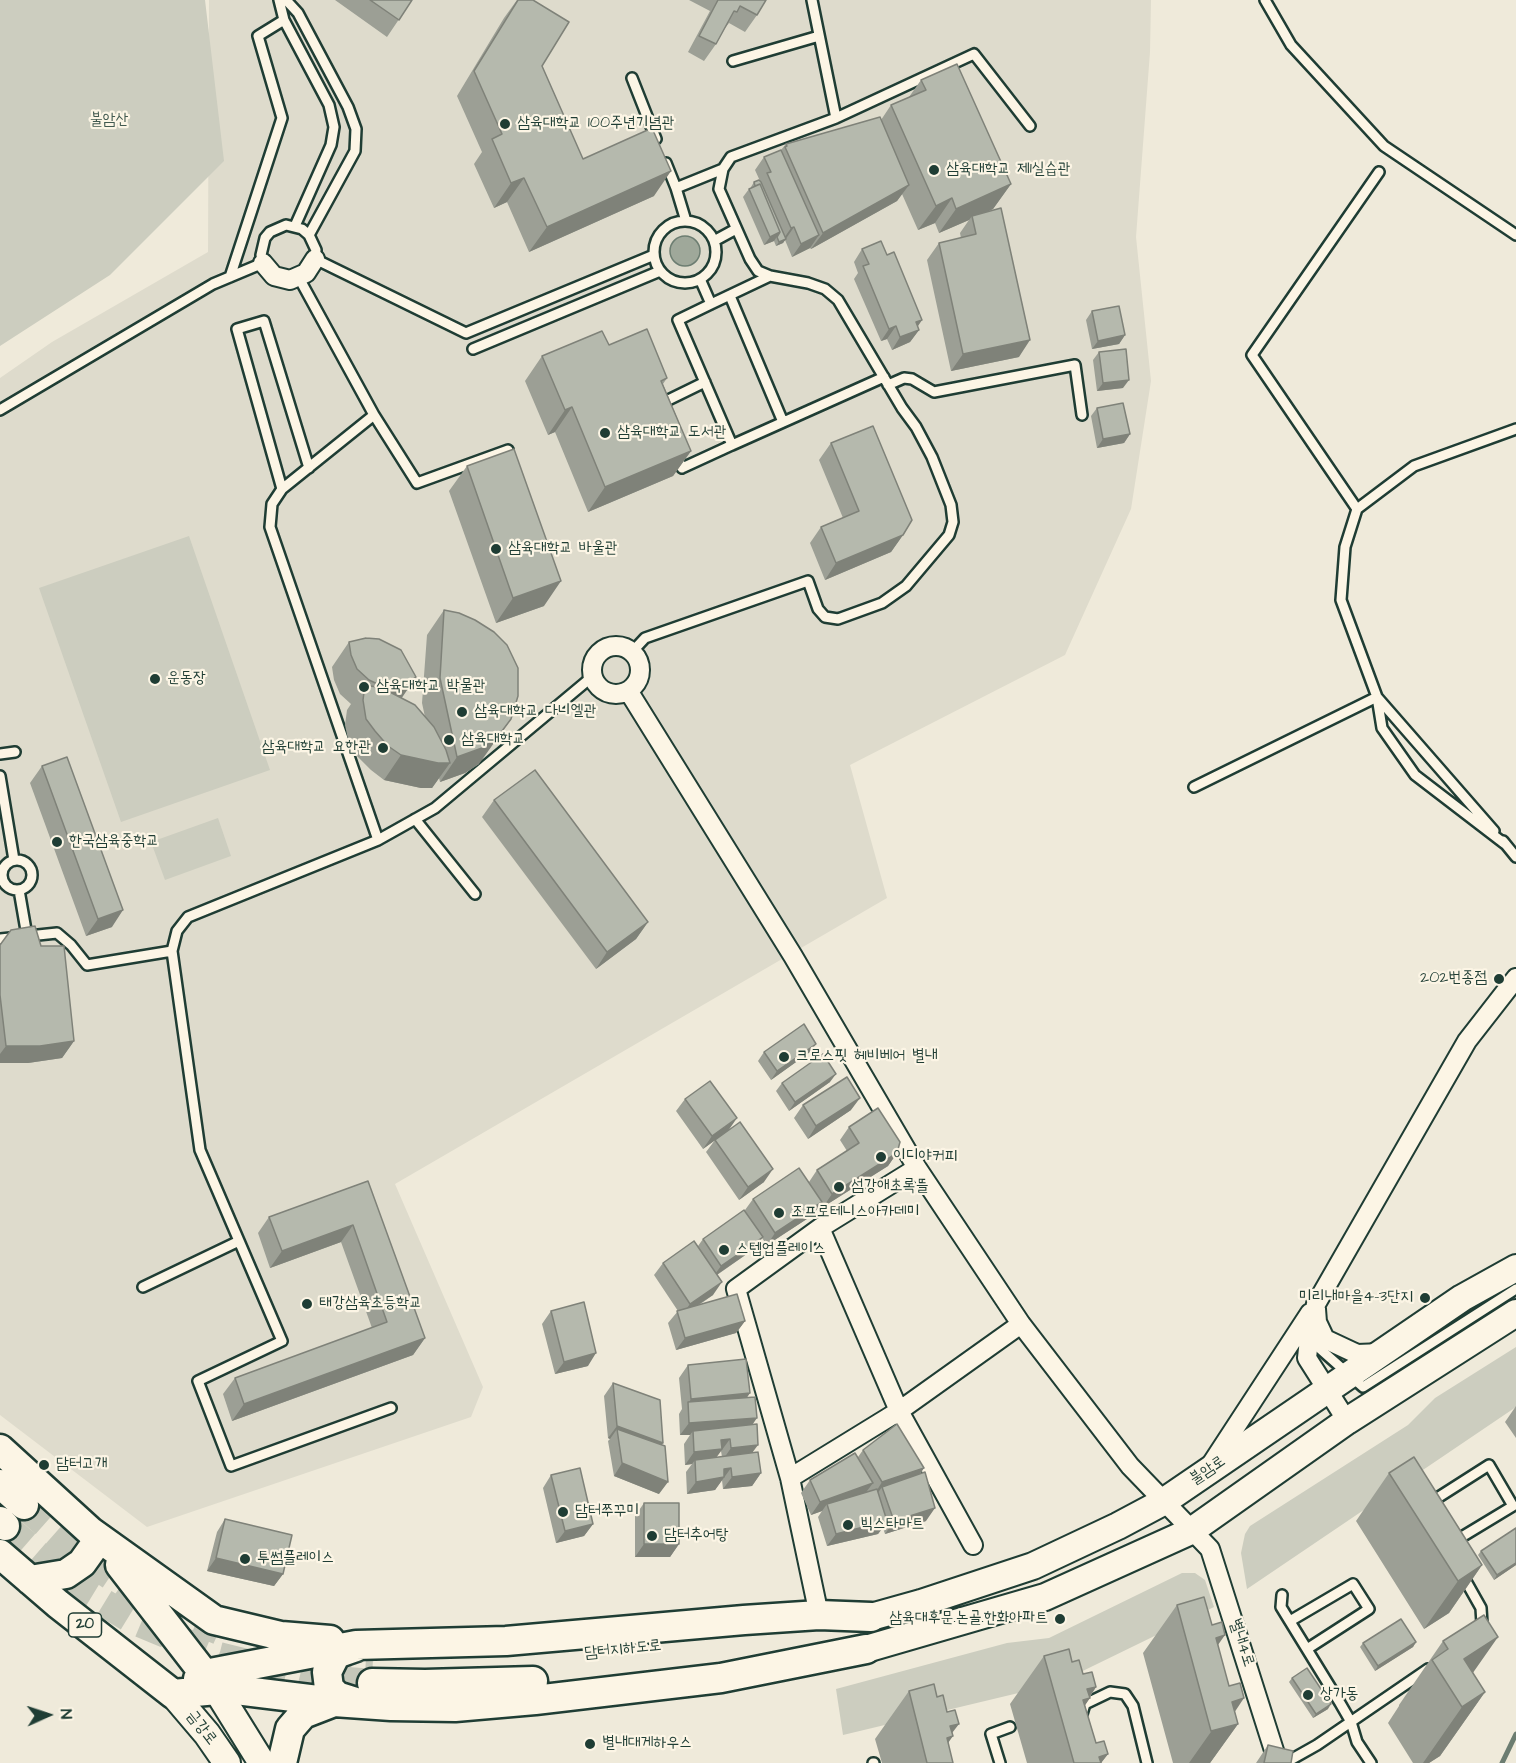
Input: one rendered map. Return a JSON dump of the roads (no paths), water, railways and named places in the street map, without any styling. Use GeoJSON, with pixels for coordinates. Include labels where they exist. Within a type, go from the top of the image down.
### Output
{"type":"FeatureCollection","features":[{"type":"Feature","properties":{"kind":"main road"},"geometry":{"type":"LineString","coordinates":[[0,1449],[94,1537],[126,1571],[211,1682],[334,1702]]}},
{"type":"Feature","properties":{"kind":"main road"},"geometry":{"type":"LineString","coordinates":[[0,1484],[10,1518]]}},
{"type":"Feature","properties":{"kind":"main road"},"geometry":{"type":"LineString","coordinates":[[30,1580],[66,1574],[82,1563],[94,1537]]}},
{"type":"Feature","properties":{"kind":"main road"},"geometry":{"type":"LineString","coordinates":[[94,1537],[214,1620],[281,1636],[455,1707],[721,1678],[866,1648]]}},
{"type":"Feature","properties":{"kind":"main road","name":"20"},"geometry":{"type":"LineString","coordinates":[[0,1554],[173,1694]]}},
{"type":"Feature","properties":{"kind":"main road"},"geometry":{"type":"LineString","coordinates":[[282,1763],[290,1729],[303,1714],[334,1702],[372,1673],[506,1641],[819,1615],[871,1617]]}},
{"type":"Feature","properties":{"kind":"main road","name":"담터지하도로"},"geometry":{"type":"LineString","coordinates":[[372,1673],[428,1663],[517,1660],[803,1630],[871,1617]]}},
{"type":"Feature","properties":{"kind":"main road"},"geometry":{"type":"LineString","coordinates":[[173,1694],[324,1650],[356,1645],[372,1673]]}},
{"type":"Feature","properties":{"kind":"street"},"geometry":{"type":"LineString","coordinates":[[263,263],[267,271],[282,279],[299,278],[312,267],[315,259]]}},
{"type":"Feature","properties":{"kind":"street"},"geometry":{"type":"LineString","coordinates":[[618,646],[632,652],[640,665],[641,672],[635,687],[629,692],[614,695],[607,693],[595,683],[592,676],[594,661],[604,649],[618,646]]}},
{"type":"Feature","properties":{"kind":"street","name":"별내4로"},"geometry":{"type":"LineString","coordinates":[[629,692],[793,956],[917,1168],[1021,1324],[1130,1466],[1210,1549],[1278,1763]]}},
{"type":"Feature","properties":{"kind":"street"},"geometry":{"type":"LineString","coordinates":[[1206,1472],[1316,1304],[1467,1041],[1516,978]]}},
{"type":"Feature","properties":{"kind":"street"},"geometry":{"type":"LineString","coordinates":[[819,1615],[790,1478],[736,1289],[820,1228],[917,1168]]}},
{"type":"Feature","properties":{"kind":"street"},"geometry":{"type":"LineString","coordinates":[[820,1228],[899,1411],[973,1545]]}},
{"type":"Feature","properties":{"kind":"street","name":"불암로"},"geometry":{"type":"LineString","coordinates":[[871,1617],[1033,1566],[1163,1502],[1461,1298],[1516,1268]]}},
{"type":"Feature","properties":{"kind":"street"},"geometry":{"type":"LineString","coordinates":[[1316,1304],[1307,1358],[1347,1421]]}},
{"type":"Feature","properties":{"kind":"street"},"geometry":{"type":"LineString","coordinates":[[1316,1304],[1317,1322],[1325,1339],[1357,1354],[1382,1353]]}},
{"type":"Feature","properties":{"kind":"street"},"geometry":{"type":"LineString","coordinates":[[866,1648],[1045,1597],[1191,1531],[1347,1421],[1516,1313]]}},
{"type":"Feature","properties":{"kind":"street"},"geometry":{"type":"LineString","coordinates":[[790,1478],[899,1411],[1021,1324]]}},
{"type":"Feature","properties":{"kind":"street","name":"금강로"},"geometry":{"type":"LineString","coordinates":[[211,1682],[262,1763]]}},
{"type":"Feature","properties":{"kind":"street","name":"금강로"},"geometry":{"type":"LineString","coordinates":[[173,1694],[207,1734],[227,1763]]}},
{"type":"Feature","properties":{"kind":"lane"},"geometry":{"type":"LineString","coordinates":[[279,0],[284,20],[329,105],[334,127],[331,145],[294,226]]}},
{"type":"Feature","properties":{"kind":"lane"},"geometry":{"type":"LineString","coordinates":[[286,0],[298,13],[348,107],[356,129],[355,151],[309,235]]}},
{"type":"Feature","properties":{"kind":"lane"},"geometry":{"type":"LineString","coordinates":[[812,0],[836,118]]}},
{"type":"Feature","properties":{"kind":"lane"},"geometry":{"type":"LineString","coordinates":[[1265,0],[1291,45],[1384,146],[1516,235]]}},
{"type":"Feature","properties":{"kind":"lane"},"geometry":{"type":"LineString","coordinates":[[230,277],[282,118],[258,36],[284,20]]}},
{"type":"Feature","properties":{"kind":"lane"},"geometry":{"type":"LineString","coordinates":[[732,61],[819,36]]}},
{"type":"Feature","properties":{"kind":"lane"},"geometry":{"type":"LineString","coordinates":[[632,652],[645,638],[808,581],[818,609],[825,617],[838,619],[882,603],[906,586],[949,535],[952,522],[951,505],[932,458],[916,427],[838,300],[825,289],[758,271],[750,259],[720,189],[723,169],[731,157],[836,118],[974,54],[1030,126]]}},
{"type":"Feature","properties":{"kind":"lane"},"geometry":{"type":"LineString","coordinates":[[632,78],[658,144]]}},
{"type":"Feature","properties":{"kind":"lane"},"geometry":{"type":"LineString","coordinates":[[663,155],[686,221]]}},
{"type":"Feature","properties":{"kind":"lane"},"geometry":{"type":"LineString","coordinates":[[676,188],[723,169]]}},
{"type":"Feature","properties":{"kind":"lane"},"geometry":{"type":"LineString","coordinates":[[1357,509],[1252,356],[1379,172]]}},
{"type":"Feature","properties":{"kind":"lane"},"geometry":{"type":"LineString","coordinates":[[686,221],[703,227],[714,241],[715,258],[707,274],[700,279],[692,283],[674,282],[660,271],[654,255],[657,238],[662,231],[677,222],[686,221]]}},
{"type":"Feature","properties":{"kind":"lane"},"geometry":{"type":"LineString","coordinates":[[0,410],[213,284],[263,263],[261,246],[270,232],[278,227],[294,226],[302,229],[313,242],[315,259],[466,333],[654,255]]}},
{"type":"Feature","properties":{"kind":"lane"},"geometry":{"type":"LineString","coordinates":[[714,241],[736,229]]}},
{"type":"Feature","properties":{"kind":"lane"},"geometry":{"type":"LineString","coordinates":[[473,349],[660,271]]}},
{"type":"Feature","properties":{"kind":"lane"},"geometry":{"type":"LineString","coordinates":[[732,445],[678,320],[770,276]]}},
{"type":"Feature","properties":{"kind":"lane"},"geometry":{"type":"LineString","coordinates":[[299,278],[374,415],[417,483],[508,450]]}},
{"type":"Feature","properties":{"kind":"lane"},"geometry":{"type":"LineString","coordinates":[[700,279],[711,304]]}},
{"type":"Feature","properties":{"kind":"lane"},"geometry":{"type":"LineString","coordinates":[[730,296],[783,422]]}},
{"type":"Feature","properties":{"kind":"lane"},"geometry":{"type":"LineString","coordinates":[[282,489],[237,329],[264,321],[309,468]]}},
{"type":"Feature","properties":{"kind":"lane"},"geometry":{"type":"LineString","coordinates":[[673,448],[682,468],[783,422],[886,381],[912,379],[934,392],[1075,364],[1082,415]]}},
{"type":"Feature","properties":{"kind":"lane"},"geometry":{"type":"LineString","coordinates":[[659,417],[654,407],[705,382]]}},
{"type":"Feature","properties":{"kind":"lane"},"geometry":{"type":"LineString","coordinates":[[374,415],[282,489],[272,504],[270,527],[378,840]]}},
{"type":"Feature","properties":{"kind":"lane"},"geometry":{"type":"LineString","coordinates":[[1505,844],[1415,775],[1382,728],[1377,697],[1341,600],[1345,546],[1357,509],[1414,466],[1516,429]]}},
{"type":"Feature","properties":{"kind":"lane"},"geometry":{"type":"LineString","coordinates":[[391,1408],[231,1467],[198,1381],[282,1341],[200,1150],[172,951],[177,931],[189,916],[378,840],[435,807],[592,676]]}},
{"type":"Feature","properties":{"kind":"lane"},"geometry":{"type":"LineString","coordinates":[[1194,787],[1377,697]]}},
{"type":"Feature","properties":{"kind":"lane"},"geometry":{"type":"LineString","coordinates":[[1377,697],[1516,857]]}},
{"type":"Feature","properties":{"kind":"lane"},"geometry":{"type":"LineString","coordinates":[[0,754],[15,752]]}},
{"type":"Feature","properties":{"kind":"lane"},"geometry":{"type":"LineString","coordinates":[[0,776],[14,860]]}},
{"type":"Feature","properties":{"kind":"lane"},"geometry":{"type":"LineString","coordinates":[[415,819],[475,894]]}},
{"type":"Feature","properties":{"kind":"lane"},"geometry":{"type":"LineString","coordinates":[[14,860],[25,862],[32,872],[29,884],[19,890],[8,887],[1,878],[4,866],[14,860]]}},
{"type":"Feature","properties":{"kind":"lane"},"geometry":{"type":"LineString","coordinates":[[19,890],[27,936]]}},
{"type":"Feature","properties":{"kind":"lane"},"geometry":{"type":"LineString","coordinates":[[0,939],[57,933],[71,945],[87,965],[172,951]]}},
{"type":"Feature","properties":{"kind":"lane"},"geometry":{"type":"LineString","coordinates":[[143,1287],[239,1241]]}},
{"type":"Feature","properties":{"kind":"lane"},"geometry":{"type":"LineString","coordinates":[[1309,1340],[1363,1387],[1516,1289]]}},
{"type":"Feature","properties":{"kind":"lane"},"geometry":{"type":"LineString","coordinates":[[1424,1506],[1489,1465],[1513,1506],[1446,1547]]}},
{"type":"Feature","properties":{"kind":"lane"},"geometry":{"type":"LineString","coordinates":[[1458,1567],[1481,1608],[1482,1624],[1476,1632]]}},
{"type":"Feature","properties":{"kind":"lane"},"geometry":{"type":"LineString","coordinates":[[1290,1622],[1353,1584],[1369,1609],[1307,1649]]}},
{"type":"Feature","properties":{"kind":"lane"},"geometry":{"type":"LineString","coordinates":[[1282,1595],[1281,1607],[1351,1722],[1357,1742],[1371,1763]]}},
{"type":"Feature","properties":{"kind":"lane"},"geometry":{"type":"LineString","coordinates":[[1285,1763],[1317,1746],[1434,1665]]}},
{"type":"Feature","properties":{"kind":"lane"},"geometry":{"type":"LineString","coordinates":[[1080,1720],[1085,1704],[1110,1692],[1125,1694],[1133,1706],[1148,1763]]}},
{"type":"Feature","properties":{"kind":"lane"},"geometry":{"type":"LineString","coordinates":[[1000,1763],[991,1734],[1010,1727]]}},
{"type":"Feature","properties":{"kind":"waterway"},"geometry":{"type":"LineString","coordinates":[[1502,1763],[1516,1734]]}},
{"type":"Feature","properties":{"kind":"tunnel"},"geometry":{"type":"LineString","coordinates":[[24,1505],[85,1559],[147,1600],[219,1631]]}},
{"type":"Feature","properties":{"kind":"tunnel"},"geometry":{"type":"LineString","coordinates":[[5,1526],[68,1581],[132,1620],[219,1656],[303,1677],[372,1683]]}},
{"type":"Feature","properties":{"kind":"tunnel"},"geometry":{"type":"LineString","coordinates":[[324,1657],[373,1660]]}},
{"type":"Feature","properties":{"kind":"place","name":"삼육대학교 100주년기념관"},"geometry":{"type":"Point","coordinates":[505,124]}},
{"type":"Feature","properties":{"kind":"place","name":"삼육대학교 제1실습관"},"geometry":{"type":"Point","coordinates":[934,170]}},
{"type":"Feature","properties":{"kind":"place","name":"삼육대학교 도서관"},"geometry":{"type":"Point","coordinates":[605,433]}},
{"type":"Feature","properties":{"kind":"place","name":"삼육대학교 바울관"},"geometry":{"type":"Point","coordinates":[496,549]}},
{"type":"Feature","properties":{"kind":"place","name":"운동장"},"geometry":{"type":"Point","coordinates":[155,679]}},
{"type":"Feature","properties":{"kind":"place","name":"삼육대학교 박물관"},"geometry":{"type":"Point","coordinates":[364,687]}},
{"type":"Feature","properties":{"kind":"place","name":"삼육대학교 다니엘관"},"geometry":{"type":"Point","coordinates":[462,712]}},
{"type":"Feature","properties":{"kind":"place","name":"삼육대학교"},"geometry":{"type":"Point","coordinates":[449,740]}},
{"type":"Feature","properties":{"kind":"place","name":"삼육대학교 요한관"},"geometry":{"type":"Point","coordinates":[383,748]}},
{"type":"Feature","properties":{"kind":"place","name":"한국삼육중학교"},"geometry":{"type":"Point","coordinates":[57,842]}},
{"type":"Feature","properties":{"kind":"place","name":"202번종점"},"geometry":{"type":"Point","coordinates":[1499,979]}},
{"type":"Feature","properties":{"kind":"place","name":"크로스핏 헤비베어 별내"},"geometry":{"type":"Point","coordinates":[784,1057]}},
{"type":"Feature","properties":{"kind":"place","name":"이디야커피"},"geometry":{"type":"Point","coordinates":[881,1157]}},
{"type":"Feature","properties":{"kind":"place","name":"섬강애초록뜰"},"geometry":{"type":"Point","coordinates":[839,1187]}},
{"type":"Feature","properties":{"kind":"place","name":"조프로테니스아카데미"},"geometry":{"type":"Point","coordinates":[779,1213]}},
{"type":"Feature","properties":{"kind":"place","name":"스텝업플레이스"},"geometry":{"type":"Point","coordinates":[724,1250]}},
{"type":"Feature","properties":{"kind":"place","name":"미리내마을4-3단지"},"geometry":{"type":"Point","coordinates":[1425,1298]}},
{"type":"Feature","properties":{"kind":"place","name":"태강삼육초등학교"},"geometry":{"type":"Point","coordinates":[307,1304]}},
{"type":"Feature","properties":{"kind":"place","name":"담터고개"},"geometry":{"type":"Point","coordinates":[44,1465]}},
{"type":"Feature","properties":{"kind":"place","name":"담터쭈꾸미"},"geometry":{"type":"Point","coordinates":[563,1512]}},
{"type":"Feature","properties":{"kind":"place","name":"빅스타마트"},"geometry":{"type":"Point","coordinates":[848,1525]}},
{"type":"Feature","properties":{"kind":"place","name":"담터추어탕"},"geometry":{"type":"Point","coordinates":[652,1536]}},
{"type":"Feature","properties":{"kind":"place","name":"투썸플레이스"},"geometry":{"type":"Point","coordinates":[245,1559]}},
{"type":"Feature","properties":{"kind":"place","name":"삼육대후문.논골.한화아파트"},"geometry":{"type":"Point","coordinates":[1060,1619]}},
{"type":"Feature","properties":{"kind":"place","name":"상가동"},"geometry":{"type":"Point","coordinates":[1308,1695]}},
{"type":"Feature","properties":{"kind":"place","name":"별내대게하우스"},"geometry":{"type":"Point","coordinates":[590,1744]}},
{"type":"Feature","properties":{"kind":"park label","name":"불암산"},"geometry":{"type":"Point","coordinates":[109,121]}}]}
